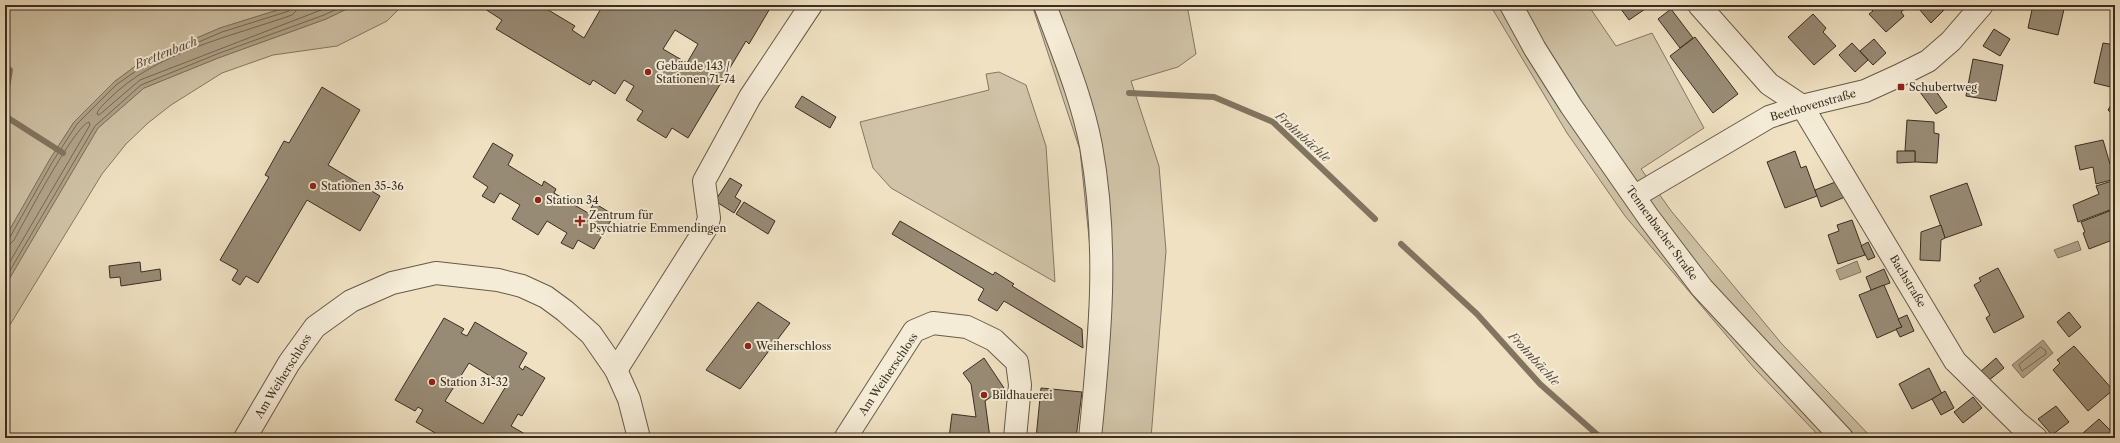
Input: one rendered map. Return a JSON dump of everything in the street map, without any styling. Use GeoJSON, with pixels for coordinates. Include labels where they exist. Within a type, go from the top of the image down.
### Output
{"type":"FeatureCollection","features":[{"type":"Feature","properties":{"kind":"street"},"geometry":{"type":"LineString","coordinates":[[616,370],[706,228],[710,218],[704,181],[750,97],[811,5]]}},
{"type":"Feature","properties":{"kind":"street"},"geometry":{"type":"LineString","coordinates":[[1045,5],[1081,108],[1090,145],[1099,208],[1102,247],[1102,289],[1097,367],[1090,438]]}},
{"type":"Feature","properties":{"kind":"street","name":"Tennenbacher Straße"},"geometry":{"type":"LineString","coordinates":[[1510,5],[1535,49],[1571,106],[1702,288],[1842,438]]}},
{"type":"Feature","properties":{"kind":"street"},"geometry":{"type":"LineString","coordinates":[[1699,5],[1769,84],[1802,106]]}},
{"type":"Feature","properties":{"kind":"street","name":"Beethovenstraße"},"geometry":{"type":"LineString","coordinates":[[1635,196],[1769,117],[1802,106],[1865,90],[1928,61],[1950,41],[1982,5]]}},
{"type":"Feature","properties":{"kind":"street","name":"Bachstraße"},"geometry":{"type":"LineString","coordinates":[[1802,106],[1955,361],[2018,423],[2036,438]]}},
{"type":"Feature","properties":{"kind":"street","name":"Am Weiherschloss"},"geometry":{"type":"LineString","coordinates":[[245,438],[289,363],[314,327],[351,301],[392,283],[436,273],[498,280],[522,286],[546,297],[591,334],[616,370],[629,399],[639,438]]}},
{"type":"Feature","properties":{"kind":"street","name":"Am Weiherschloss"},"geometry":{"type":"LineString","coordinates":[[846,438],[914,331],[933,323],[967,327],[994,340],[1017,362],[1020,386],[1015,438]]}},
{"type":"Feature","properties":{"kind":"shaded area"},"geometry":{"type":"Polygon","coordinates":[[[5,5],[294,5],[220,28],[141,62],[114,82],[74,122],[50,159],[5,238],[5,5]]]}},
{"type":"Feature","properties":{"kind":"shaded area"},"geometry":{"type":"Polygon","coordinates":[[[355,5],[403,5],[387,21],[337,46],[273,55],[222,73],[171,105],[148,123],[126,144],[102,174],[5,333],[5,286],[98,128],[144,88],[218,58],[326,19],[355,5]]]}},
{"type":"Feature","properties":{"kind":"shaded area"},"geometry":{"type":"Polygon","coordinates":[[[1032,5],[1187,5],[1196,54],[1178,67],[1131,81],[1159,166],[1166,251],[1151,438],[1081,438],[1092,267],[1080,150],[1032,5]]]}},
{"type":"Feature","properties":{"kind":"shaded area"},"geometry":{"type":"Polygon","coordinates":[[[1490,5],[1588,5],[1616,46],[1652,33],[1704,128],[1641,169],[1672,212],[1782,344],[1872,438],[1821,438],[1755,369],[1625,216],[1567,133],[1490,5]]]}},
{"type":"Feature","properties":{"kind":"shaded area"},"geometry":{"type":"Polygon","coordinates":[[[999,72],[1026,85],[1046,146],[1055,282],[891,188],[873,168],[860,122],[989,90],[986,74],[999,72]]]}},
{"type":"Feature","properties":{"kind":"water","name":"Brettenbach"},"geometry":{"type":"Polygon","coordinates":[[[294,5],[355,5],[326,19],[218,58],[144,88],[98,128],[5,286],[5,238],[50,159],[74,122],[114,82],[141,62],[220,28],[294,5]]]}},
{"type":"Feature","properties":{"kind":"water"},"geometry":{"type":"Polygon","coordinates":[[[2078,241],[2081,250],[2058,258],[2054,250],[2078,241]]]}},
{"type":"Feature","properties":{"kind":"water"},"geometry":{"type":"Polygon","coordinates":[[[1857,261],[1861,272],[1840,280],[1836,270],[1857,261]]]}},
{"type":"Feature","properties":{"kind":"water"},"geometry":{"type":"Polygon","coordinates":[[[2043,340],[2053,353],[2023,378],[2012,365],[2043,340]]]}},
{"type":"Feature","properties":{"kind":"building","name":"Gebäude 143 / Stationen 71-74"},"geometry":{"type":"Polygon","coordinates":[[[483,5],[532,7],[540,5],[575,26],[572,30],[584,38],[603,5],[772,5],[749,44],[746,41],[688,138],[672,128],[666,138],[637,120],[643,111],[626,100],[634,86],[624,80],[615,94],[593,80],[590,85],[496,29],[502,20],[482,7],[483,5]],[[675,30],[663,49],[687,63],[698,44],[675,30]]]}},
{"type":"Feature","properties":{"kind":"building"},"geometry":{"type":"Polygon","coordinates":[[[1618,5],[1651,5],[1629,20],[1618,5]]]}},
{"type":"Feature","properties":{"kind":"building"},"geometry":{"type":"Polygon","coordinates":[[[1867,5],[1904,5],[1906,8],[1901,12],[1904,16],[1886,32],[1869,14],[1873,11],[1867,5]]]}},
{"type":"Feature","properties":{"kind":"building"},"geometry":{"type":"Polygon","coordinates":[[[1923,5],[1940,5],[1944,10],[1931,23],[1919,9],[1923,5]]]}},
{"type":"Feature","properties":{"kind":"building"},"geometry":{"type":"Polygon","coordinates":[[[2033,5],[2065,5],[2058,35],[2028,28],[2033,5]]]}},
{"type":"Feature","properties":{"kind":"building"},"geometry":{"type":"Polygon","coordinates":[[[1671,9],[1693,38],[1680,48],[1658,19],[1671,9]]]}},
{"type":"Feature","properties":{"kind":"building"},"geometry":{"type":"Polygon","coordinates":[[[1813,14],[1826,28],[1823,32],[1836,46],[1814,65],[1788,37],[1813,14]]]}},
{"type":"Feature","properties":{"kind":"building"},"geometry":{"type":"Polygon","coordinates":[[[1994,29],[2010,39],[2000,56],[1983,46],[1994,29]]]}},
{"type":"Feature","properties":{"kind":"building"},"geometry":{"type":"Polygon","coordinates":[[[1695,37],[1738,94],[1713,113],[1670,56],[1695,37]]]}},
{"type":"Feature","properties":{"kind":"building"},"geometry":{"type":"Polygon","coordinates":[[[1874,39],[1886,53],[1873,65],[1860,51],[1874,39]]]}},
{"type":"Feature","properties":{"kind":"building"},"geometry":{"type":"Polygon","coordinates":[[[1852,43],[1868,60],[1855,72],[1839,55],[1852,43]]]}},
{"type":"Feature","properties":{"kind":"building"},"geometry":{"type":"Polygon","coordinates":[[[2103,43],[2115,45],[2115,88],[2094,83],[2103,43]]]}},
{"type":"Feature","properties":{"kind":"building"},"geometry":{"type":"Polygon","coordinates":[[[1973,59],[2003,65],[1996,101],[1966,96],[1973,59]]]}},
{"type":"Feature","properties":{"kind":"building"},"geometry":{"type":"Polygon","coordinates":[[[1931,84],[1947,107],[1936,114],[1920,92],[1931,84]]]}},
{"type":"Feature","properties":{"kind":"building","name":"Stationen 35-36"},"geometry":{"type":"Polygon","coordinates":[[[322,87],[360,110],[328,165],[380,196],[360,231],[307,200],[258,283],[246,276],[240,285],[232,280],[238,270],[220,260],[269,177],[265,175],[284,141],[289,143],[322,87]]]}},
{"type":"Feature","properties":{"kind":"building"},"geometry":{"type":"Polygon","coordinates":[[[802,96],[836,117],[830,128],[795,107],[802,96]]]}},
{"type":"Feature","properties":{"kind":"building"},"geometry":{"type":"Polygon","coordinates":[[[2115,98],[2115,110],[2113,115],[2108,110],[2115,98]]]}},
{"type":"Feature","properties":{"kind":"building"},"geometry":{"type":"Polygon","coordinates":[[[1907,120],[1934,122],[1934,133],[1939,134],[1937,163],[1915,162],[1915,151],[1905,151],[1907,120]]]}},
{"type":"Feature","properties":{"kind":"building"},"geometry":{"type":"Polygon","coordinates":[[[2103,140],[2110,164],[2113,163],[2115,179],[2096,184],[2093,167],[2080,170],[2075,146],[2103,140]]]}},
{"type":"Feature","properties":{"kind":"building","name":"Station 34"},"geometry":{"type":"Polygon","coordinates":[[[493,143],[513,155],[508,165],[542,186],[544,181],[556,189],[554,193],[588,213],[594,203],[614,215],[594,249],[578,240],[573,249],[561,243],[567,233],[547,221],[538,235],[512,219],[520,205],[500,193],[494,203],[482,196],[488,187],[473,177],[493,143]]]}},
{"type":"Feature","properties":{"kind":"building"},"geometry":{"type":"Polygon","coordinates":[[[1795,151],[1801,168],[1806,166],[1817,196],[1785,208],[1767,162],[1795,151]]]}},
{"type":"Feature","properties":{"kind":"building"},"geometry":{"type":"Polygon","coordinates":[[[1897,151],[1915,151],[1915,162],[1897,163],[1897,151]]]}},
{"type":"Feature","properties":{"kind":"building"},"geometry":{"type":"Polygon","coordinates":[[[730,178],[742,185],[735,197],[741,201],[734,213],[715,201],[730,178]]]}},
{"type":"Feature","properties":{"kind":"building"},"geometry":{"type":"Polygon","coordinates":[[[1838,181],[1845,197],[1821,207],[1815,190],[1838,181]]]}},
{"type":"Feature","properties":{"kind":"building"},"geometry":{"type":"Polygon","coordinates":[[[2112,181],[2115,189],[2115,208],[2078,222],[2073,205],[2099,194],[2096,186],[2112,181]]]}},
{"type":"Feature","properties":{"kind":"building"},"geometry":{"type":"Polygon","coordinates":[[[1967,183],[1982,225],[1945,238],[1930,196],[1967,183]]]}},
{"type":"Feature","properties":{"kind":"building"},"geometry":{"type":"Polygon","coordinates":[[[744,202],[775,221],[768,234],[736,214],[744,202]]]}},
{"type":"Feature","properties":{"kind":"building"},"geometry":{"type":"Polygon","coordinates":[[[2115,209],[2115,239],[2089,249],[2083,233],[2085,232],[2081,222],[2115,209]]]}},
{"type":"Feature","properties":{"kind":"building"},"geometry":{"type":"Polygon","coordinates":[[[1852,220],[1865,255],[1838,264],[1828,235],[1839,231],[1837,225],[1852,220]]]}},
{"type":"Feature","properties":{"kind":"building"},"geometry":{"type":"Polygon","coordinates":[[[900,221],[993,275],[995,272],[1014,284],[1012,286],[1082,329],[1083,348],[1004,301],[997,311],[978,300],[984,289],[892,234],[900,221]]]}},
{"type":"Feature","properties":{"kind":"building"},"geometry":{"type":"Polygon","coordinates":[[[1941,225],[1945,238],[1941,240],[1940,261],[1920,260],[1921,232],[1941,225]]]}},
{"type":"Feature","properties":{"kind":"building"},"geometry":{"type":"Polygon","coordinates":[[[1868,242],[1875,257],[1868,260],[1861,246],[1868,242]]]}},
{"type":"Feature","properties":{"kind":"building"},"geometry":{"type":"Polygon","coordinates":[[[140,262],[141,272],[160,269],[161,280],[121,286],[120,277],[110,278],[109,266],[140,262]]]}},
{"type":"Feature","properties":{"kind":"building"},"geometry":{"type":"Polygon","coordinates":[[[1998,268],[2024,317],[1994,333],[1986,318],[1990,315],[1974,285],[1981,281],[1979,278],[1998,268]]]}},
{"type":"Feature","properties":{"kind":"building"},"geometry":{"type":"Polygon","coordinates":[[[1884,269],[1890,283],[1871,290],[1866,277],[1884,269]]]}},
{"type":"Feature","properties":{"kind":"building"},"geometry":{"type":"Polygon","coordinates":[[[1884,285],[1902,327],[1877,338],[1859,295],[1884,285]]]}},
{"type":"Feature","properties":{"kind":"building","name":"Weiherschloss"},"geometry":{"type":"Polygon","coordinates":[[[758,302],[790,323],[740,389],[706,370],[758,302]]]}},
{"type":"Feature","properties":{"kind":"building"},"geometry":{"type":"Polygon","coordinates":[[[2069,312],[2081,327],[2069,337],[2057,322],[2069,312]]]}},
{"type":"Feature","properties":{"kind":"building"},"geometry":{"type":"Polygon","coordinates":[[[1907,315],[1914,331],[1900,337],[1896,329],[1902,327],[1898,319],[1907,315]]]}},
{"type":"Feature","properties":{"kind":"building","name":"Station 31-32"},"geometry":{"type":"Polygon","coordinates":[[[444,318],[464,329],[461,333],[467,336],[475,322],[527,353],[519,367],[523,370],[525,366],[545,378],[522,416],[518,414],[511,426],[532,438],[444,438],[416,422],[423,410],[418,407],[415,411],[395,400],[444,318]],[[469,363],[445,401],[483,424],[506,386],[469,363]]]}},
{"type":"Feature","properties":{"kind":"building"},"geometry":{"type":"Polygon","coordinates":[[[2074,346],[2113,390],[2088,411],[2053,370],[2060,363],[2057,360],[2074,346]]]}},
{"type":"Feature","properties":{"kind":"building","name":"Bildhauerei"},"geometry":{"type":"Polygon","coordinates":[[[984,358],[1004,388],[985,401],[990,438],[949,438],[952,414],[976,417],[971,384],[963,373],[984,358]]]}},
{"type":"Feature","properties":{"kind":"building"},"geometry":{"type":"Polygon","coordinates":[[[1996,358],[2004,368],[1988,381],[1980,372],[1996,358]]]}},
{"type":"Feature","properties":{"kind":"building"},"geometry":{"type":"Polygon","coordinates":[[[1929,368],[1942,394],[1912,409],[1899,384],[1929,368]]]}},
{"type":"Feature","properties":{"kind":"building"},"geometry":{"type":"Polygon","coordinates":[[[1041,388],[1082,392],[1076,438],[1036,438],[1041,388]]]}},
{"type":"Feature","properties":{"kind":"building"},"geometry":{"type":"Polygon","coordinates":[[[1945,391],[1954,408],[1941,415],[1932,399],[1945,391]]]}},
{"type":"Feature","properties":{"kind":"building"},"geometry":{"type":"Polygon","coordinates":[[[1973,397],[1982,408],[1963,423],[1954,412],[1973,397]]]}},
{"type":"Feature","properties":{"kind":"building"},"geometry":{"type":"Polygon","coordinates":[[[2056,406],[2069,422],[2052,435],[2038,419],[2056,406]]]}},
{"type":"Feature","properties":{"kind":"building"},"geometry":{"type":"Polygon","coordinates":[[[2099,419],[2113,433],[2108,438],[2087,438],[2083,433],[2099,419]]]}},
{"type":"Feature","properties":{"kind":"waterway"},"geometry":{"type":"LineString","coordinates":[[5,67],[10,70],[5,99]]}},
{"type":"Feature","properties":{"kind":"waterway","name":"Frohnbächle"},"geometry":{"type":"LineString","coordinates":[[1129,93],[1214,97],[1273,122],[1375,219]]}},
{"type":"Feature","properties":{"kind":"waterway"},"geometry":{"type":"LineString","coordinates":[[5,116],[63,153]]}},
{"type":"Feature","properties":{"kind":"waterway","name":"Frohnbächle"},"geometry":{"type":"LineString","coordinates":[[1401,244],[1477,314],[1540,384],[1601,438]]}},
{"type":"Feature","properties":{"kind":"place","name":"Gebäude 143 / Stationen 71-74"},"geometry":{"type":"Point","coordinates":[648,72]}},
{"type":"Feature","properties":{"kind":"place","name":"Schubertweg"},"geometry":{"type":"Point","coordinates":[1901,87]}},
{"type":"Feature","properties":{"kind":"place","name":"Stationen 35-36"},"geometry":{"type":"Point","coordinates":[313,186]}},
{"type":"Feature","properties":{"kind":"place","name":"Station 34"},"geometry":{"type":"Point","coordinates":[538,200]}},
{"type":"Feature","properties":{"kind":"place","name":"Zentrum für Psychiatrie Emmendingen"},"geometry":{"type":"Point","coordinates":[580,221]}},
{"type":"Feature","properties":{"kind":"place","name":"Weiherschloss"},"geometry":{"type":"Point","coordinates":[748,346]}},
{"type":"Feature","properties":{"kind":"place","name":"Station 31-32"},"geometry":{"type":"Point","coordinates":[432,382]}},
{"type":"Feature","properties":{"kind":"place","name":"Bildhauerei"},"geometry":{"type":"Point","coordinates":[984,395]}}]}
